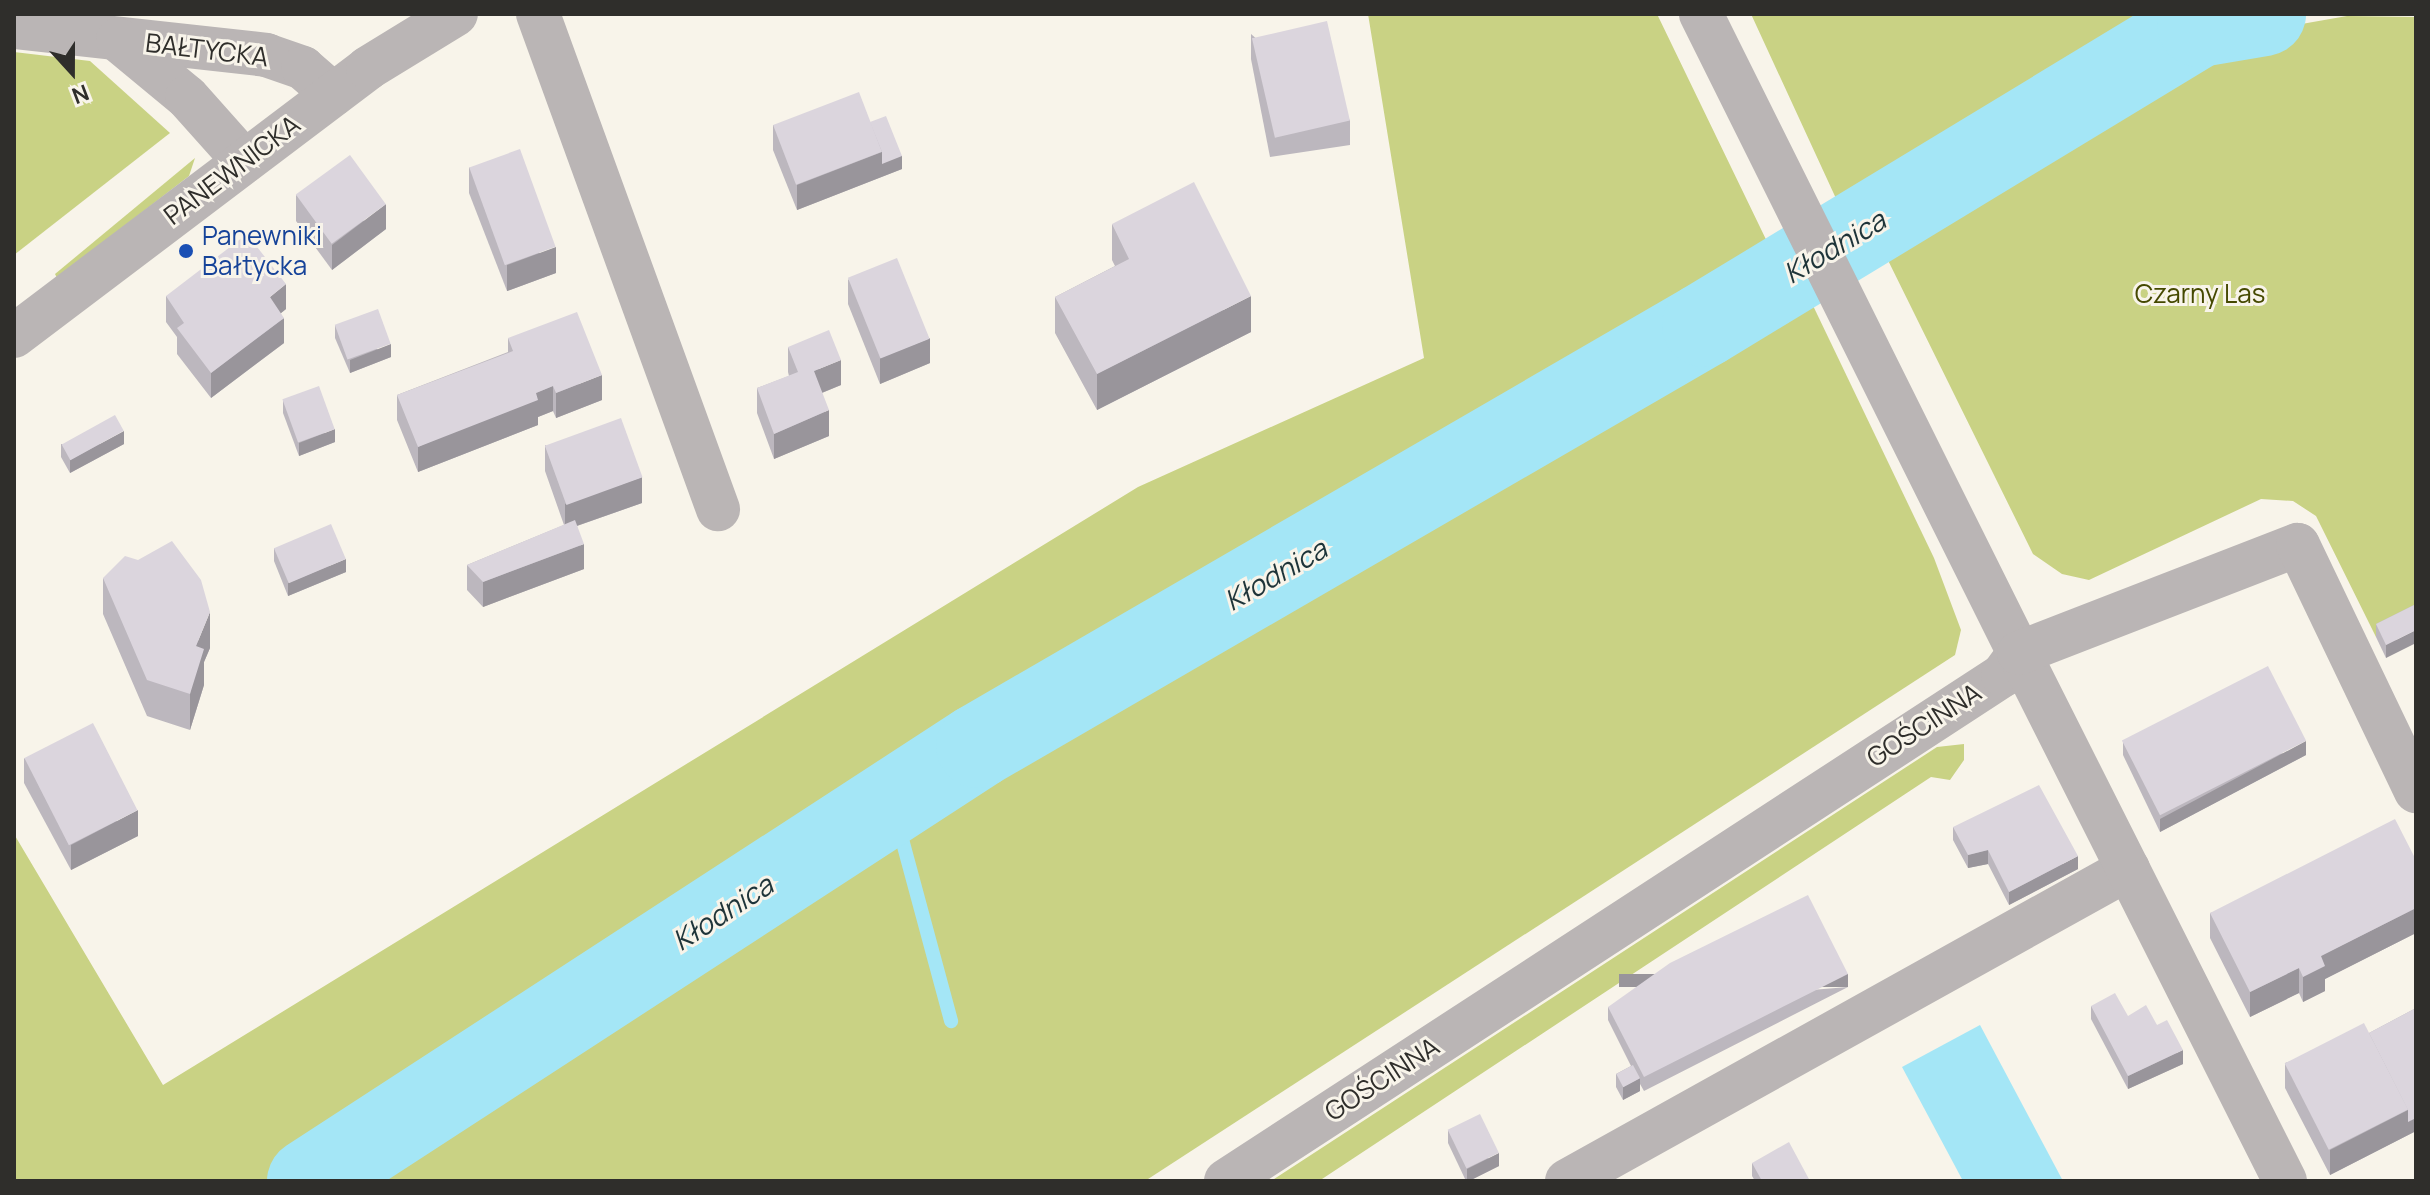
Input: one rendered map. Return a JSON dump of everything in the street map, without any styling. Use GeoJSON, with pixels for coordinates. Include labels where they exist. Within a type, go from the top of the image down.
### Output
{"type":"FeatureCollection","features":[{"type":"Feature","properties":{"kind":"street","name":"PANEWNICKA"},"geometry":{"type":"LineString","coordinates":[[14,336],[333,94],[456,14]]}},
{"type":"Feature","properties":{"kind":"street"},"geometry":{"type":"LineString","coordinates":[[538,14],[718,509]]}},
{"type":"Feature","properties":{"kind":"street"},"geometry":{"type":"LineString","coordinates":[[1701,14],[2285,1181]]}},
{"type":"Feature","properties":{"kind":"street","name":"BAŁTYCKA"},"geometry":{"type":"LineString","coordinates":[[14,27],[286,60],[333,94]]}},
{"type":"Feature","properties":{"kind":"street","name":"BAŁTYCKA"},"geometry":{"type":"LineString","coordinates":[[118,40],[187,97],[244,161]]}},
{"type":"Feature","properties":{"kind":"street"},"geometry":{"type":"LineString","coordinates":[[2019,653],[2298,545],[2416,791]]}},
{"type":"Feature","properties":{"kind":"street","name":"GOŚCINNA"},"geometry":{"type":"LineString","coordinates":[[1226,1181],[2003,675],[2019,653]]}},
{"type":"Feature","properties":{"kind":"street"},"geometry":{"type":"LineString","coordinates":[[1567,1181],[2128,869]]}},
{"type":"Feature","properties":{"kind":"green space"},"geometry":{"type":"Polygon","coordinates":[[[1368,14],[1657,14],[1774,256],[942,743],[278,1181],[14,1181],[14,834],[163,1085],[1138,487],[1424,358],[1368,14]]]}},
{"type":"Feature","properties":{"kind":"green space"},"geometry":{"type":"Polygon","coordinates":[[[1751,14],[2205,14],[2162,24],[1845,218],[1751,14]]]}},
{"type":"Feature","properties":{"kind":"green space","name":"Czarny Las"},"geometry":{"type":"Polygon","coordinates":[[[2347,16],[2416,17],[2416,617],[2376,637],[2316,516],[2293,501],[2261,499],[2089,580],[2062,574],[2033,554],[1876,236],[2204,41],[2347,16]]]}},
{"type":"Feature","properties":{"kind":"green space"},"geometry":{"type":"Polygon","coordinates":[[[14,52],[90,61],[170,133],[14,255],[14,52]]]}},
{"type":"Feature","properties":{"kind":"green space"},"geometry":{"type":"Polygon","coordinates":[[[195,158],[189,176],[57,278],[55,274],[195,158]]]}},
{"type":"Feature","properties":{"kind":"green space"},"geometry":{"type":"Polygon","coordinates":[[[1806,291],[1934,558],[1961,630],[1955,655],[1145,1181],[340,1181],[994,755],[1806,291]]]}},
{"type":"Feature","properties":{"kind":"green space"},"geometry":{"type":"Polygon","coordinates":[[[1964,744],[1964,760],[1950,780],[1931,777],[1319,1181],[1271,1181],[1937,747],[1964,744]]]}},
{"type":"Feature","properties":{"kind":"water"},"geometry":{"type":"Polygon","coordinates":[[[1980,1025],[2063,1181],[1963,1181],[1902,1067],[1980,1025]]]}},
{"type":"Feature","properties":{"kind":"building"},"geometry":{"type":"Polygon","coordinates":[[[1327,21],[1350,120],[1275,138],[1252,38],[1327,21]]]}},
{"type":"Feature","properties":{"kind":"building"},"geometry":{"type":"Polygon","coordinates":[[[859,92],[882,152],[796,185],[773,125],[859,92]]]}},
{"type":"Feature","properties":{"kind":"building"},"geometry":{"type":"Polygon","coordinates":[[[886,116],[902,156],[882,164],[882,152],[870,122],[886,116]]]}},
{"type":"Feature","properties":{"kind":"building"},"geometry":{"type":"Polygon","coordinates":[[[520,149],[556,247],[505,265],[469,167],[520,149]]]}},
{"type":"Feature","properties":{"kind":"building"},"geometry":{"type":"Polygon","coordinates":[[[350,155],[386,204],[332,244],[296,194],[350,155]]]}},
{"type":"Feature","properties":{"kind":"building"},"geometry":{"type":"Polygon","coordinates":[[[1194,182],[1251,296],[1097,374],[1055,297],[1129,259],[1112,224],[1194,182]]]}},
{"type":"Feature","properties":{"kind":"building"},"geometry":{"type":"Polygon","coordinates":[[[247,234],[286,284],[270,297],[284,318],[211,373],[177,328],[184,323],[166,296],[247,234]]]}},
{"type":"Feature","properties":{"kind":"building"},"geometry":{"type":"Polygon","coordinates":[[[897,258],[930,339],[880,359],[848,278],[897,258]]]}},
{"type":"Feature","properties":{"kind":"building"},"geometry":{"type":"Polygon","coordinates":[[[378,309],[391,344],[347,360],[335,325],[378,309]]]}},
{"type":"Feature","properties":{"kind":"building"},"geometry":{"type":"Polygon","coordinates":[[[577,312],[602,375],[556,393],[553,386],[536,393],[538,400],[418,447],[397,395],[513,351],[508,338],[577,312]]]}},
{"type":"Feature","properties":{"kind":"building"},"geometry":{"type":"Polygon","coordinates":[[[829,330],[841,360],[814,371],[829,410],[774,434],[757,388],[798,372],[788,347],[829,330]]]}},
{"type":"Feature","properties":{"kind":"building"},"geometry":{"type":"Polygon","coordinates":[[[319,386],[335,429],[298,443],[282,399],[319,386]]]}},
{"type":"Feature","properties":{"kind":"building"},"geometry":{"type":"Polygon","coordinates":[[[115,415],[124,431],[70,460],[62,445],[115,415]]]}},
{"type":"Feature","properties":{"kind":"building"},"geometry":{"type":"Polygon","coordinates":[[[621,418],[643,477],[566,505],[545,446],[621,418]]]}},
{"type":"Feature","properties":{"kind":"building"},"geometry":{"type":"Polygon","coordinates":[[[575,520],[584,544],[483,582],[467,565],[575,520]]]}},
{"type":"Feature","properties":{"kind":"building"},"geometry":{"type":"Polygon","coordinates":[[[331,524],[346,559],[289,583],[274,548],[331,524]]]}},
{"type":"Feature","properties":{"kind":"building"},"geometry":{"type":"Polygon","coordinates":[[[172,541],[201,580],[210,612],[196,646],[204,649],[190,694],[147,680],[103,578],[125,556],[138,560],[172,541]]]}},
{"type":"Feature","properties":{"kind":"building"},"geometry":{"type":"Polygon","coordinates":[[[2416,604],[2416,630],[2386,645],[2376,624],[2416,604]]]}},
{"type":"Feature","properties":{"kind":"building"},"geometry":{"type":"Polygon","coordinates":[[[2268,666],[2306,741],[2160,815],[2122,740],[2268,666]]]}},
{"type":"Feature","properties":{"kind":"building"},"geometry":{"type":"Polygon","coordinates":[[[93,723],[137,810],[69,845],[24,758],[93,723]]]}},
{"type":"Feature","properties":{"kind":"building"},"geometry":{"type":"Polygon","coordinates":[[[2039,785],[2078,856],[2009,892],[1988,850],[1968,855],[1953,827],[2039,785]]]}},
{"type":"Feature","properties":{"kind":"building"},"geometry":{"type":"Polygon","coordinates":[[[2395,819],[2416,860],[2416,908],[2321,956],[2325,966],[2303,977],[2299,968],[2250,992],[2210,913],[2395,819]]]}},
{"type":"Feature","properties":{"kind":"building"},"geometry":{"type":"Polygon","coordinates":[[[1808,895],[1848,974],[1644,1077],[1608,1007],[1670,963],[1808,895]]]}},
{"type":"Feature","properties":{"kind":"building"},"geometry":{"type":"Polygon","coordinates":[[[2115,993],[2128,1016],[2146,1005],[2157,1025],[2167,1020],[2183,1050],[2128,1076],[2091,1006],[2115,993]]]}},
{"type":"Feature","properties":{"kind":"building"},"geometry":{"type":"Polygon","coordinates":[[[2416,1008],[2416,1118],[2408,1122],[2408,1110],[2369,1033],[2416,1008]]]}},
{"type":"Feature","properties":{"kind":"building"},"geometry":{"type":"Polygon","coordinates":[[[2364,1023],[2408,1109],[2329,1150],[2285,1063],[2364,1023]]]}},
{"type":"Feature","properties":{"kind":"building"},"geometry":{"type":"Polygon","coordinates":[[[1633,1065],[1640,1078],[1623,1087],[1616,1074],[1633,1065]]]}},
{"type":"Feature","properties":{"kind":"building"},"geometry":{"type":"Polygon","coordinates":[[[1480,1114],[1499,1153],[1466,1168],[1448,1130],[1480,1114]]]}},
{"type":"Feature","properties":{"kind":"building"},"geometry":{"type":"Polygon","coordinates":[[[1789,1142],[1810,1181],[1762,1181],[1752,1163],[1789,1142]]]}},
{"type":"Feature","properties":{"kind":"waterway","name":"Kłodnica"},"geometry":{"type":"LineString","coordinates":[[309,1181],[978,746],[1704,325],[2199,25],[2264,14]]}},
{"type":"Feature","properties":{"kind":"waterway"},"geometry":{"type":"LineString","coordinates":[[892,802],[951,1021]]}},
{"type":"Feature","properties":{"kind":"place","name":"Panewniki Bałtycka"},"geometry":{"type":"Point","coordinates":[186,251]}}]}
